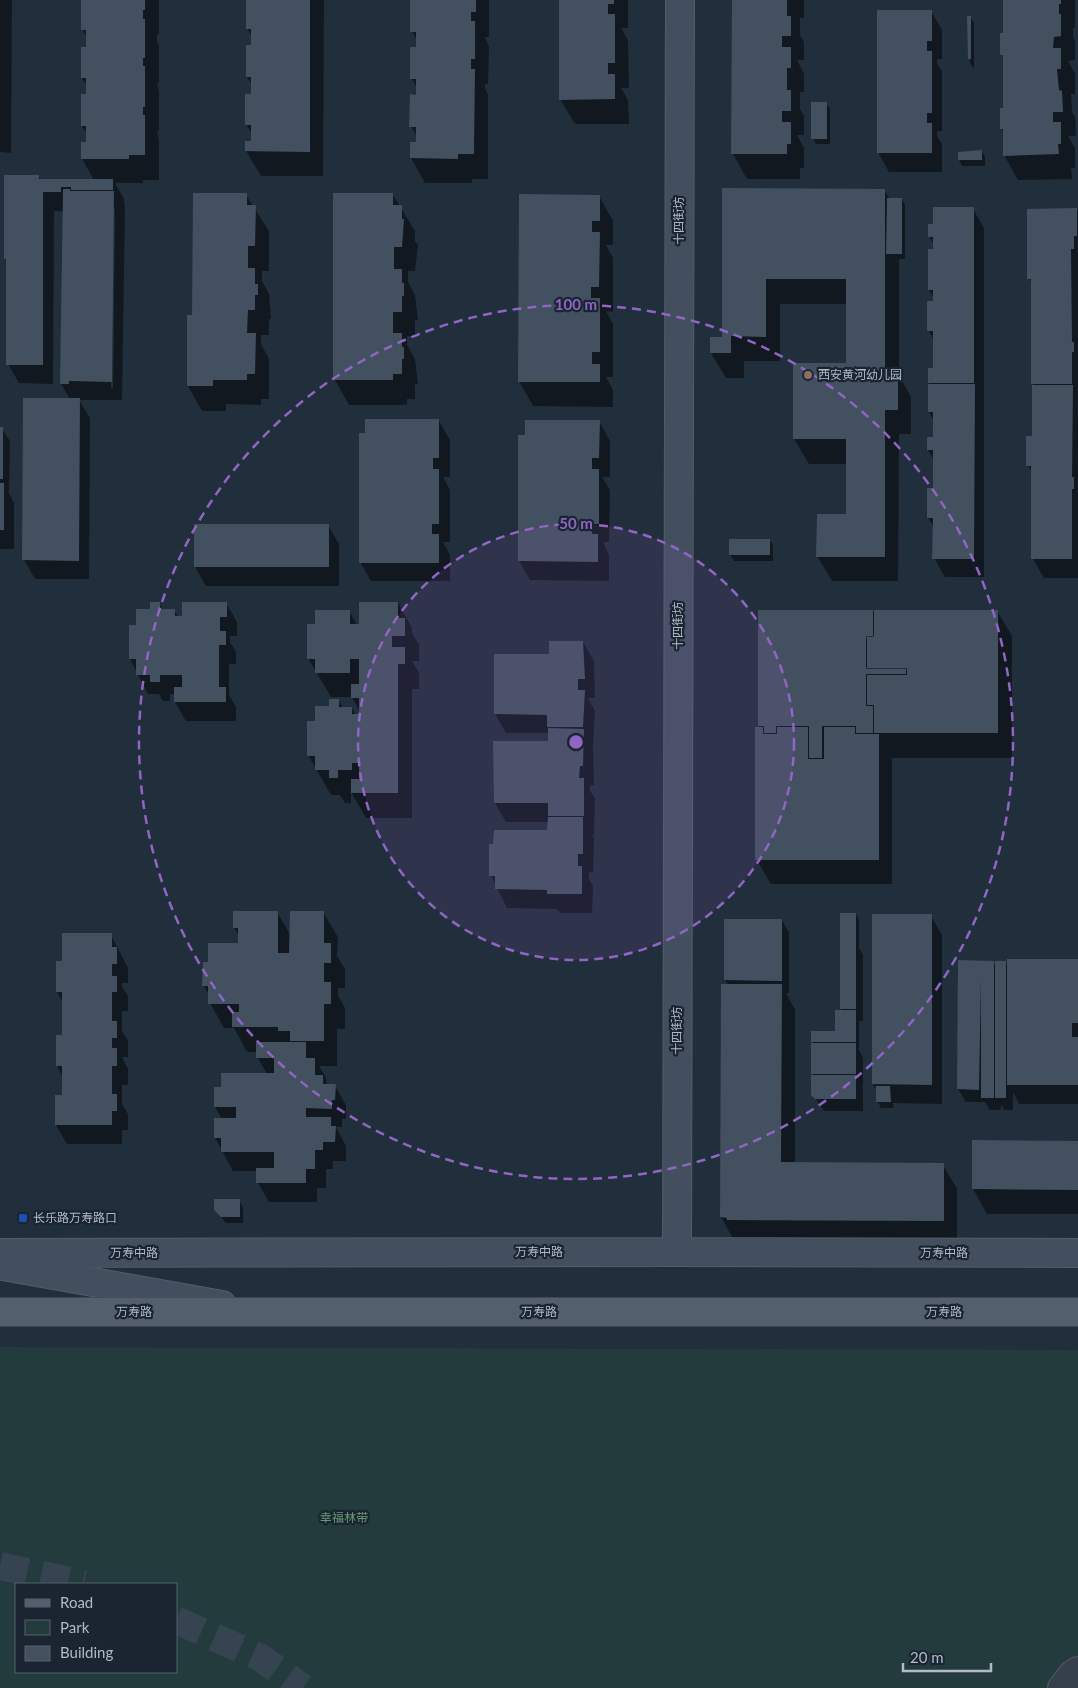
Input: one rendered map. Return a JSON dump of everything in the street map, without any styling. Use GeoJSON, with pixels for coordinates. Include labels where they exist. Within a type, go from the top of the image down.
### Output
{"type":"FeatureCollection","features":[{"type":"Feature","properties":{"kind":"main road","name":"十四街坊"},"geometry":{"type":"LineString","coordinates":[[677,1252],[680,0]]}},
{"type":"Feature","properties":{"kind":"main road","name":"万寿中路"},"geometry":{"type":"LineString","coordinates":[[0,1253],[1078,1253]]}},
{"type":"Feature","properties":{"kind":"main road"},"geometry":{"type":"LineString","coordinates":[[0,1266],[265,1312]]}},
{"type":"Feature","properties":{"kind":"main road","name":"万寿路"},"geometry":{"type":"LineString","coordinates":[[0,1312],[1078,1312]]}},
{"type":"Feature","properties":{"kind":"street"},"geometry":{"type":"LineString","coordinates":[[1062,1688],[1073,1674],[1078,1671]]}},
{"type":"Feature","properties":{"kind":"green space","name":"幸福林带"},"geometry":{"type":"Polygon","coordinates":[[[0,1347],[1078,1350],[1078,1688],[0,1688],[0,1347]]]}},
{"type":"Feature","properties":{"kind":"building"},"geometry":{"type":"Polygon","coordinates":[[[81,0],[145,0],[143,19],[145,19],[145,58],[143,58],[143,66],[145,66],[145,107],[143,107],[143,115],[145,115],[145,155],[129,155],[129,159],[81,159],[81,142],[86,142],[86,126],[81,126],[81,94],[86,94],[86,78],[81,78],[81,47],[86,47],[86,30],[81,30],[81,0]]]}},
{"type":"Feature","properties":{"kind":"building"},"geometry":{"type":"Polygon","coordinates":[[[246,0],[310,0],[310,152],[245,151],[245,141],[251,141],[251,125],[245,125],[245,94],[251,94],[251,77],[246,77],[246,45],[251,45],[251,29],[246,29],[246,0]]]}},
{"type":"Feature","properties":{"kind":"building"},"geometry":{"type":"Polygon","coordinates":[[[410,0],[476,0],[476,12],[471,12],[471,21],[475,21],[475,59],[471,59],[471,69],[475,69],[474,154],[458,154],[458,159],[410,158],[410,142],[416,142],[416,127],[409,127],[410,94],[416,95],[416,79],[410,79],[410,47],[416,47],[416,32],[410,32],[410,0]]]}},
{"type":"Feature","properties":{"kind":"building"},"geometry":{"type":"Polygon","coordinates":[[[559,0],[614,0],[614,4],[608,4],[608,14],[615,14],[615,63],[608,63],[608,74],[615,74],[615,99],[559,100],[559,0]]]}},
{"type":"Feature","properties":{"kind":"building"},"geometry":{"type":"Polygon","coordinates":[[[732,0],[787,0],[787,16],[791,16],[791,36],[782,36],[782,47],[791,47],[791,68],[787,68],[787,90],[791,90],[791,111],[782,111],[782,122],[791,122],[791,144],[787,144],[787,154],[731,154],[732,0]]]}},
{"type":"Feature","properties":{"kind":"building"},"geometry":{"type":"Polygon","coordinates":[[[1003,0],[1061,0],[1059,14],[1061,14],[1061,36],[1054,37],[1053,48],[1061,48],[1061,69],[1057,69],[1059,90],[1062,91],[1063,112],[1053,112],[1053,122],[1061,122],[1061,144],[1058,144],[1059,154],[1003,156],[1003,129],[1000,129],[1000,108],[1003,108],[1003,55],[1000,55],[1000,33],[1003,33],[1003,0]]]}},
{"type":"Feature","properties":{"kind":"building"},"geometry":{"type":"Polygon","coordinates":[[[877,10],[932,10],[932,41],[927,41],[927,51],[932,51],[932,113],[927,113],[927,123],[932,123],[932,153],[877,153],[877,10]]]}},
{"type":"Feature","properties":{"kind":"building"},"geometry":{"type":"Polygon","coordinates":[[[967,16],[971,16],[971,59],[968,59],[967,16]]]}},
{"type":"Feature","properties":{"kind":"building"},"geometry":{"type":"Polygon","coordinates":[[[811,102],[827,102],[827,139],[811,139],[811,102]]]}},
{"type":"Feature","properties":{"kind":"building"},"geometry":{"type":"Polygon","coordinates":[[[982,150],[982,160],[958,160],[958,152],[982,150]]]}},
{"type":"Feature","properties":{"kind":"building"},"geometry":{"type":"Polygon","coordinates":[[[4,175],[39,175],[39,179],[113,179],[113,190],[71,190],[71,187],[61,187],[61,192],[43,192],[43,365],[6,365],[4,175]]]}},
{"type":"Feature","properties":{"kind":"building"},"geometry":{"type":"Polygon","coordinates":[[[722,188],[885,189],[885,371],[898,371],[898,410],[885,410],[885,557],[816,557],[817,514],[846,514],[846,439],[793,439],[793,363],[846,363],[846,279],[766,279],[766,337],[731,336],[731,353],[710,353],[710,337],[722,337],[722,188]]]}},
{"type":"Feature","properties":{"kind":"building"},"geometry":{"type":"Polygon","coordinates":[[[63,189],[70,189],[70,191],[114,191],[112,382],[69,381],[69,384],[60,384],[63,189]]]}},
{"type":"Feature","properties":{"kind":"building"},"geometry":{"type":"Polygon","coordinates":[[[193,193],[247,193],[247,205],[256,205],[255,246],[248,246],[248,268],[255,268],[255,284],[258,284],[258,295],[255,295],[255,310],[248,310],[247,333],[256,333],[255,374],[247,374],[247,380],[213,380],[213,386],[187,386],[187,315],[192,315],[193,193]]]}},
{"type":"Feature","properties":{"kind":"building"},"geometry":{"type":"Polygon","coordinates":[[[333,193],[393,193],[393,205],[402,205],[402,219],[404,219],[402,247],[394,247],[394,269],[402,269],[404,296],[402,296],[402,312],[393,312],[393,333],[402,333],[404,359],[402,359],[402,374],[393,374],[393,380],[333,380],[333,193]]]}},
{"type":"Feature","properties":{"kind":"building"},"geometry":{"type":"Polygon","coordinates":[[[519,194],[600,195],[600,221],[592,221],[592,232],[600,232],[599,287],[591,287],[591,298],[600,298],[600,352],[592,352],[592,364],[600,364],[600,382],[518,382],[519,194]]]}},
{"type":"Feature","properties":{"kind":"building"},"geometry":{"type":"Polygon","coordinates":[[[887,198],[902,198],[902,254],[886,254],[887,198]]]}},
{"type":"Feature","properties":{"kind":"building"},"geometry":{"type":"Polygon","coordinates":[[[933,207],[974,207],[974,383],[928,383],[928,368],[933,368],[933,331],[927,331],[927,301],[933,301],[933,290],[928,290],[928,249],[933,249],[933,237],[928,237],[928,224],[933,224],[933,207]]]}},
{"type":"Feature","properties":{"kind":"building"},"geometry":{"type":"Polygon","coordinates":[[[1077,208],[1077,236],[1074,236],[1074,249],[1071,249],[1072,342],[1074,342],[1074,352],[1072,352],[1072,384],[1031,384],[1031,279],[1027,279],[1027,209],[1077,208]]]}},
{"type":"Feature","properties":{"kind":"building"},"geometry":{"type":"Polygon","coordinates":[[[928,384],[975,384],[974,559],[932,559],[933,518],[927,518],[927,488],[933,488],[933,450],[927,450],[927,437],[933,437],[933,412],[928,412],[928,384]]]}},
{"type":"Feature","properties":{"kind":"building"},"geometry":{"type":"Polygon","coordinates":[[[1032,385],[1073,385],[1072,477],[1074,477],[1074,489],[1072,489],[1072,559],[1031,559],[1031,466],[1026,466],[1026,436],[1032,436],[1032,385]]]}},
{"type":"Feature","properties":{"kind":"building"},"geometry":{"type":"Polygon","coordinates":[[[23,398],[80,398],[79,561],[22,560],[23,398]]]}},
{"type":"Feature","properties":{"kind":"building"},"geometry":{"type":"Polygon","coordinates":[[[365,419],[439,419],[439,458],[433,458],[433,469],[439,469],[439,524],[432,524],[432,534],[439,534],[439,563],[359,563],[359,433],[365,433],[365,419]]]}},
{"type":"Feature","properties":{"kind":"building"},"geometry":{"type":"Polygon","coordinates":[[[525,420],[600,420],[599,458],[592,458],[592,469],[599,469],[599,524],[592,524],[592,534],[598,534],[598,562],[518,561],[518,435],[525,435],[525,420]]]}},
{"type":"Feature","properties":{"kind":"building"},"geometry":{"type":"Polygon","coordinates":[[[0,427],[3,427],[3,479],[0,479],[0,427]]]}},
{"type":"Feature","properties":{"kind":"building"},"geometry":{"type":"Polygon","coordinates":[[[0,483],[4,483],[4,530],[0,530],[0,483]]]}},
{"type":"Feature","properties":{"kind":"building"},"geometry":{"type":"Polygon","coordinates":[[[194,524],[329,524],[329,567],[194,567],[194,524]]]}},
{"type":"Feature","properties":{"kind":"building"},"geometry":{"type":"Polygon","coordinates":[[[729,539],[770,539],[770,555],[729,555],[729,539]]]}},
{"type":"Feature","properties":{"kind":"building"},"geometry":{"type":"Polygon","coordinates":[[[150,602],[160,602],[160,609],[175,609],[175,616],[182,616],[182,602],[227,602],[227,617],[220,617],[220,631],[226,631],[226,645],[219,645],[219,687],[226,687],[226,702],[174,702],[174,687],[182,687],[182,675],[160,675],[160,682],[150,682],[150,675],[136,675],[136,659],[129,659],[129,625],[136,625],[136,609],[150,609],[150,602]]]}},
{"type":"Feature","properties":{"kind":"building"},"geometry":{"type":"Polygon","coordinates":[[[359,602],[398,602],[398,618],[405,618],[405,636],[392,636],[392,647],[405,647],[405,664],[398,664],[398,793],[351,793],[351,779],[359,779],[359,763],[352,763],[352,770],[338,770],[338,778],[329,778],[329,770],[315,770],[315,756],[307,756],[307,721],[315,721],[315,706],[329,706],[329,699],[339,699],[339,707],[352,707],[352,714],[359,714],[359,698],[351,698],[351,684],[359,684],[359,659],[350,659],[350,673],[315,673],[315,659],[307,659],[307,624],[315,624],[315,610],[350,610],[350,624],[359,624],[359,602]]]}},
{"type":"Feature","properties":{"kind":"building"},"geometry":{"type":"Polygon","coordinates":[[[758,610],[873,610],[873,636],[866,636],[866,669],[906,669],[906,674],[866,674],[866,706],[873,706],[873,733],[856,733],[856,726],[822,726],[822,758],[809,758],[809,726],[776,726],[776,733],[764,733],[764,726],[758,726],[758,610]]]}},
{"type":"Feature","properties":{"kind":"building"},"geometry":{"type":"Polygon","coordinates":[[[874,610],[998,610],[998,733],[874,733],[874,705],[867,705],[867,675],[907,675],[907,668],[867,668],[867,637],[874,637],[874,610]]]}},
{"type":"Feature","properties":{"kind":"building"},"geometry":{"type":"Polygon","coordinates":[[[549,641],[583,641],[585,679],[578,679],[578,690],[585,690],[583,727],[547,727],[547,715],[494,714],[494,654],[549,654],[549,641]]]}},
{"type":"Feature","properties":{"kind":"building"},"geometry":{"type":"Polygon","coordinates":[[[755,727],[763,727],[763,734],[777,734],[777,727],[808,727],[808,759],[824,759],[824,727],[855,727],[855,734],[879,734],[879,860],[755,860],[755,727]]]}},
{"type":"Feature","properties":{"kind":"building"},"geometry":{"type":"Polygon","coordinates":[[[548,728],[584,729],[583,766],[580,766],[579,778],[584,778],[584,816],[548,816],[548,803],[494,803],[493,741],[548,741],[548,728]]]}},
{"type":"Feature","properties":{"kind":"building"},"geometry":{"type":"Polygon","coordinates":[[[548,817],[583,817],[583,854],[578,854],[578,866],[582,866],[582,894],[547,894],[547,890],[495,889],[495,876],[489,876],[489,844],[493,844],[494,830],[547,830],[548,817]]]}},
{"type":"Feature","properties":{"kind":"building"},"geometry":{"type":"Polygon","coordinates":[[[233,911],[278,911],[278,953],[289,953],[290,911],[324,911],[324,943],[331,943],[331,963],[324,963],[324,982],[331,982],[331,1004],[324,1004],[324,1041],[290,1041],[290,1031],[278,1031],[278,1027],[232,1027],[232,1012],[239,1012],[239,1004],[208,1004],[208,986],[202,986],[203,962],[208,962],[208,943],[238,943],[238,928],[233,928],[233,911]]]}},
{"type":"Feature","properties":{"kind":"building"},"geometry":{"type":"Polygon","coordinates":[[[840,913],[856,913],[856,941],[840,941],[840,913]]]}},
{"type":"Feature","properties":{"kind":"building"},"geometry":{"type":"Polygon","coordinates":[[[872,914],[932,914],[932,1085],[872,1084],[872,914]]]}},
{"type":"Feature","properties":{"kind":"building"},"geometry":{"type":"Polygon","coordinates":[[[724,919],[782,919],[782,981],[724,980],[724,919]]]}},
{"type":"Feature","properties":{"kind":"building"},"geometry":{"type":"Polygon","coordinates":[[[62,933],[112,933],[112,947],[117,947],[117,964],[112,964],[112,976],[117,976],[117,992],[112,992],[112,1021],[117,1021],[117,1038],[112,1038],[112,1048],[117,1048],[117,1066],[112,1066],[112,1094],[117,1094],[117,1111],[112,1111],[112,1125],[55,1125],[55,1095],[62,1095],[62,1066],[56,1066],[56,1035],[62,1035],[62,992],[56,992],[56,961],[62,961],[62,933]]]}},
{"type":"Feature","properties":{"kind":"building"},"geometry":{"type":"Polygon","coordinates":[[[840,941],[856,941],[856,1009],[840,1009],[840,941]]]}},
{"type":"Feature","properties":{"kind":"building"},"geometry":{"type":"Polygon","coordinates":[[[1007,959],[1078,959],[1078,1023],[1072,1023],[1072,1037],[1078,1037],[1078,1085],[1007,1085],[1007,959]]]}},
{"type":"Feature","properties":{"kind":"building"},"geometry":{"type":"Polygon","coordinates":[[[958,960],[994,961],[994,1098],[981,1098],[981,979],[979,1090],[957,1089],[958,960]]]}},
{"type":"Feature","properties":{"kind":"building"},"geometry":{"type":"Polygon","coordinates":[[[995,961],[1006,961],[1006,1098],[995,1098],[995,961]]]}},
{"type":"Feature","properties":{"kind":"building"},"geometry":{"type":"Polygon","coordinates":[[[721,984],[782,984],[781,1162],[944,1163],[944,1221],[727,1220],[727,1218],[720,1217],[721,984]]]}},
{"type":"Feature","properties":{"kind":"building"},"geometry":{"type":"Polygon","coordinates":[[[835,1010],[856,1010],[856,1042],[811,1042],[811,1031],[835,1031],[835,1010]]]}},
{"type":"Feature","properties":{"kind":"building"},"geometry":{"type":"Polygon","coordinates":[[[256,1042],[306,1042],[306,1058],[315,1058],[315,1075],[323,1075],[323,1084],[336,1084],[335,1100],[332,1100],[332,1109],[306,1108],[306,1117],[331,1117],[331,1126],[336,1126],[335,1142],[323,1142],[323,1150],[315,1150],[315,1169],[306,1169],[306,1183],[256,1183],[256,1168],[274,1168],[274,1152],[221,1152],[221,1138],[214,1138],[214,1118],[236,1118],[236,1107],[214,1107],[214,1087],[221,1087],[221,1073],[274,1073],[274,1058],[256,1058],[256,1042]]]}},
{"type":"Feature","properties":{"kind":"building"},"geometry":{"type":"Polygon","coordinates":[[[811,1043],[856,1043],[856,1074],[811,1074],[811,1043]]]}},
{"type":"Feature","properties":{"kind":"building"},"geometry":{"type":"Polygon","coordinates":[[[811,1075],[856,1075],[856,1099],[815,1099],[811,1095],[811,1075]]]}},
{"type":"Feature","properties":{"kind":"building"},"geometry":{"type":"Polygon","coordinates":[[[876,1086],[890,1086],[891,1102],[876,1102],[876,1086]]]}},
{"type":"Feature","properties":{"kind":"building"},"geometry":{"type":"Polygon","coordinates":[[[972,1140],[1078,1141],[1078,1190],[972,1189],[972,1140]]]}},
{"type":"Feature","properties":{"kind":"building"},"geometry":{"type":"Polygon","coordinates":[[[214,1199],[240,1199],[240,1217],[221,1217],[214,1210],[214,1199]]]}},
{"type":"Feature","properties":{"kind":"tunnel"},"geometry":{"type":"LineString","coordinates":[[0,1566],[79,1583]]}},
{"type":"Feature","properties":{"kind":"tunnel"},"geometry":{"type":"LineString","coordinates":[[178,1621],[261,1658],[303,1688]]}},
{"type":"Feature","properties":{"kind":"place","name":"西安黄河幼儿园"},"geometry":{"type":"Point","coordinates":[808,375]}},
{"type":"Feature","properties":{"kind":"place","name":"长乐路万寿路口"},"geometry":{"type":"Point","coordinates":[23,1218]}}]}
